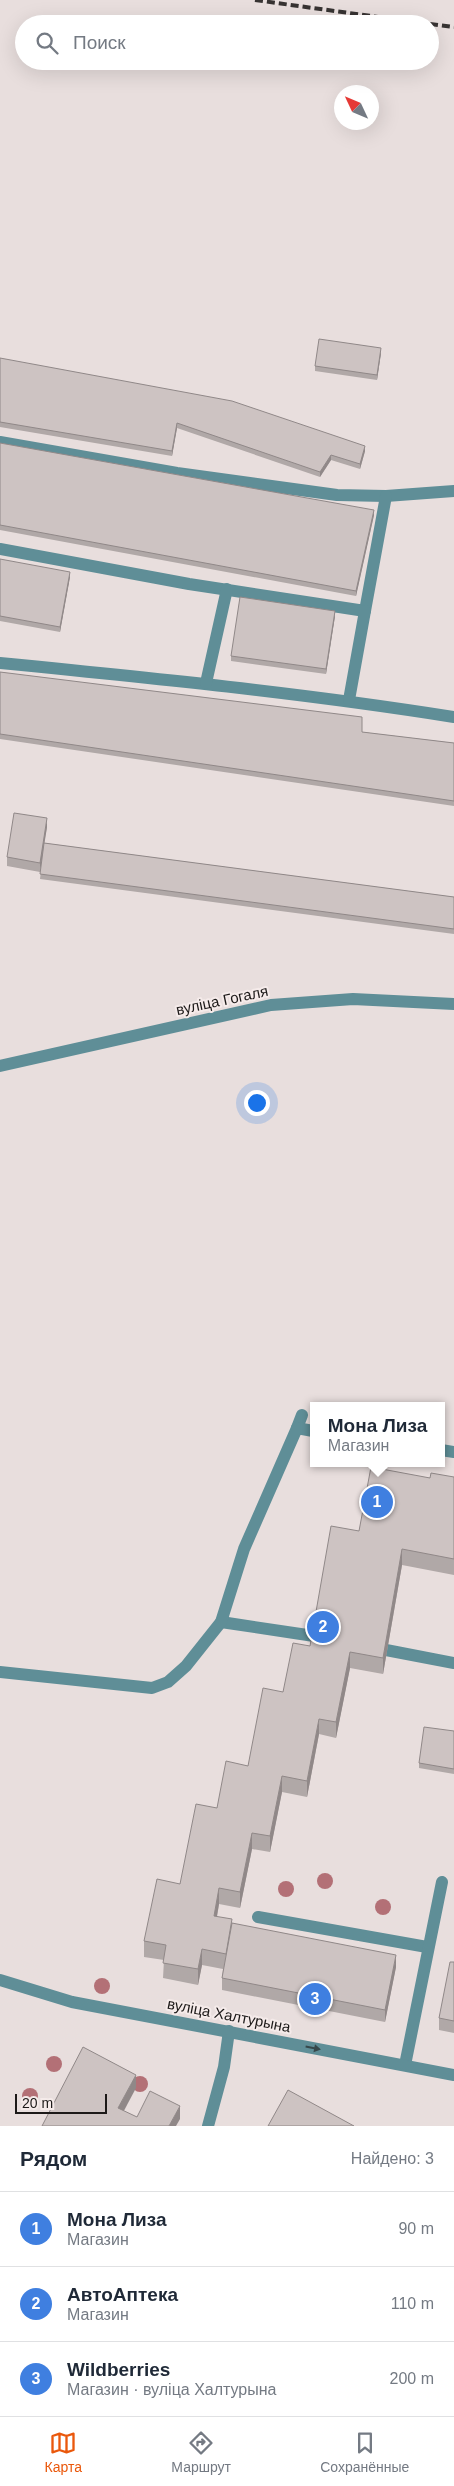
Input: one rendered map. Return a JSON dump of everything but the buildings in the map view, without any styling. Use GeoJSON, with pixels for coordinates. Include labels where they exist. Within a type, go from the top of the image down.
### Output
{"type":"FeatureCollection","features":[{"type":"Feature","properties":{"kind":"street"},"geometry":{"type":"LineString","coordinates":[[0,442],[186,474],[337,495],[386,496],[454,491]]}},
{"type":"Feature","properties":{"kind":"street"},"geometry":{"type":"LineString","coordinates":[[349,700],[386,496]]}},
{"type":"Feature","properties":{"kind":"street"},"geometry":{"type":"LineString","coordinates":[[0,549],[189,584],[365,611]]}},
{"type":"Feature","properties":{"kind":"street"},"geometry":{"type":"LineString","coordinates":[[206,683],[228,589]]}},
{"type":"Feature","properties":{"kind":"street"},"geometry":{"type":"LineString","coordinates":[[0,663],[206,683],[349,700],[454,716]]}},
{"type":"Feature","properties":{"kind":"street","name":"вуліца Гогаля"},"geometry":{"type":"LineString","coordinates":[[0,1066],[271,1005],[353,999],[454,1004]]}},
{"type":"Feature","properties":{"kind":"street"},"geometry":{"type":"LineString","coordinates":[[0,1672],[152,1688],[168,1682],[186,1666],[221,1622],[244,1549],[302,1415]]}},
{"type":"Feature","properties":{"kind":"street"},"geometry":{"type":"LineString","coordinates":[[297,1428],[310,1430]]}},
{"type":"Feature","properties":{"kind":"street"},"geometry":{"type":"LineString","coordinates":[[221,1622],[314,1636]]}},
{"type":"Feature","properties":{"kind":"street"},"geometry":{"type":"LineString","coordinates":[[386,1650],[454,1663]]}},
{"type":"Feature","properties":{"kind":"street"},"geometry":{"type":"LineString","coordinates":[[405,2065],[427,1947],[442,1882]]}},
{"type":"Feature","properties":{"kind":"street"},"geometry":{"type":"LineString","coordinates":[[258,1916],[427,1947]]}},
{"type":"Feature","properties":{"kind":"street","name":"вуліца Халтурына"},"geometry":{"type":"LineString","coordinates":[[0,1980],[72,2002],[454,2075]]}},
{"type":"Feature","properties":{"kind":"street"},"geometry":{"type":"LineString","coordinates":[[208,2126],[224,2067],[229,2031]]}},
{"type":"Feature","properties":{"kind":"railway"},"geometry":{"type":"LineString","coordinates":[[255,0],[364,15]]}},
{"type":"Feature","properties":{"kind":"railway"},"geometry":{"type":"LineString","coordinates":[[439,25],[454,27]]}},
{"type":"Feature","properties":{"kind":"place","name":"Мона Лиза"},"geometry":{"type":"Point","coordinates":[377,1502]}},
{"type":"Feature","properties":{"kind":"place","name":"АвтоАптека"},"geometry":{"type":"Point","coordinates":[323,1627]}},
{"type":"Feature","properties":{"kind":"place","name":"Wildberries"},"geometry":{"type":"Point","coordinates":[315,1999]}}]}
